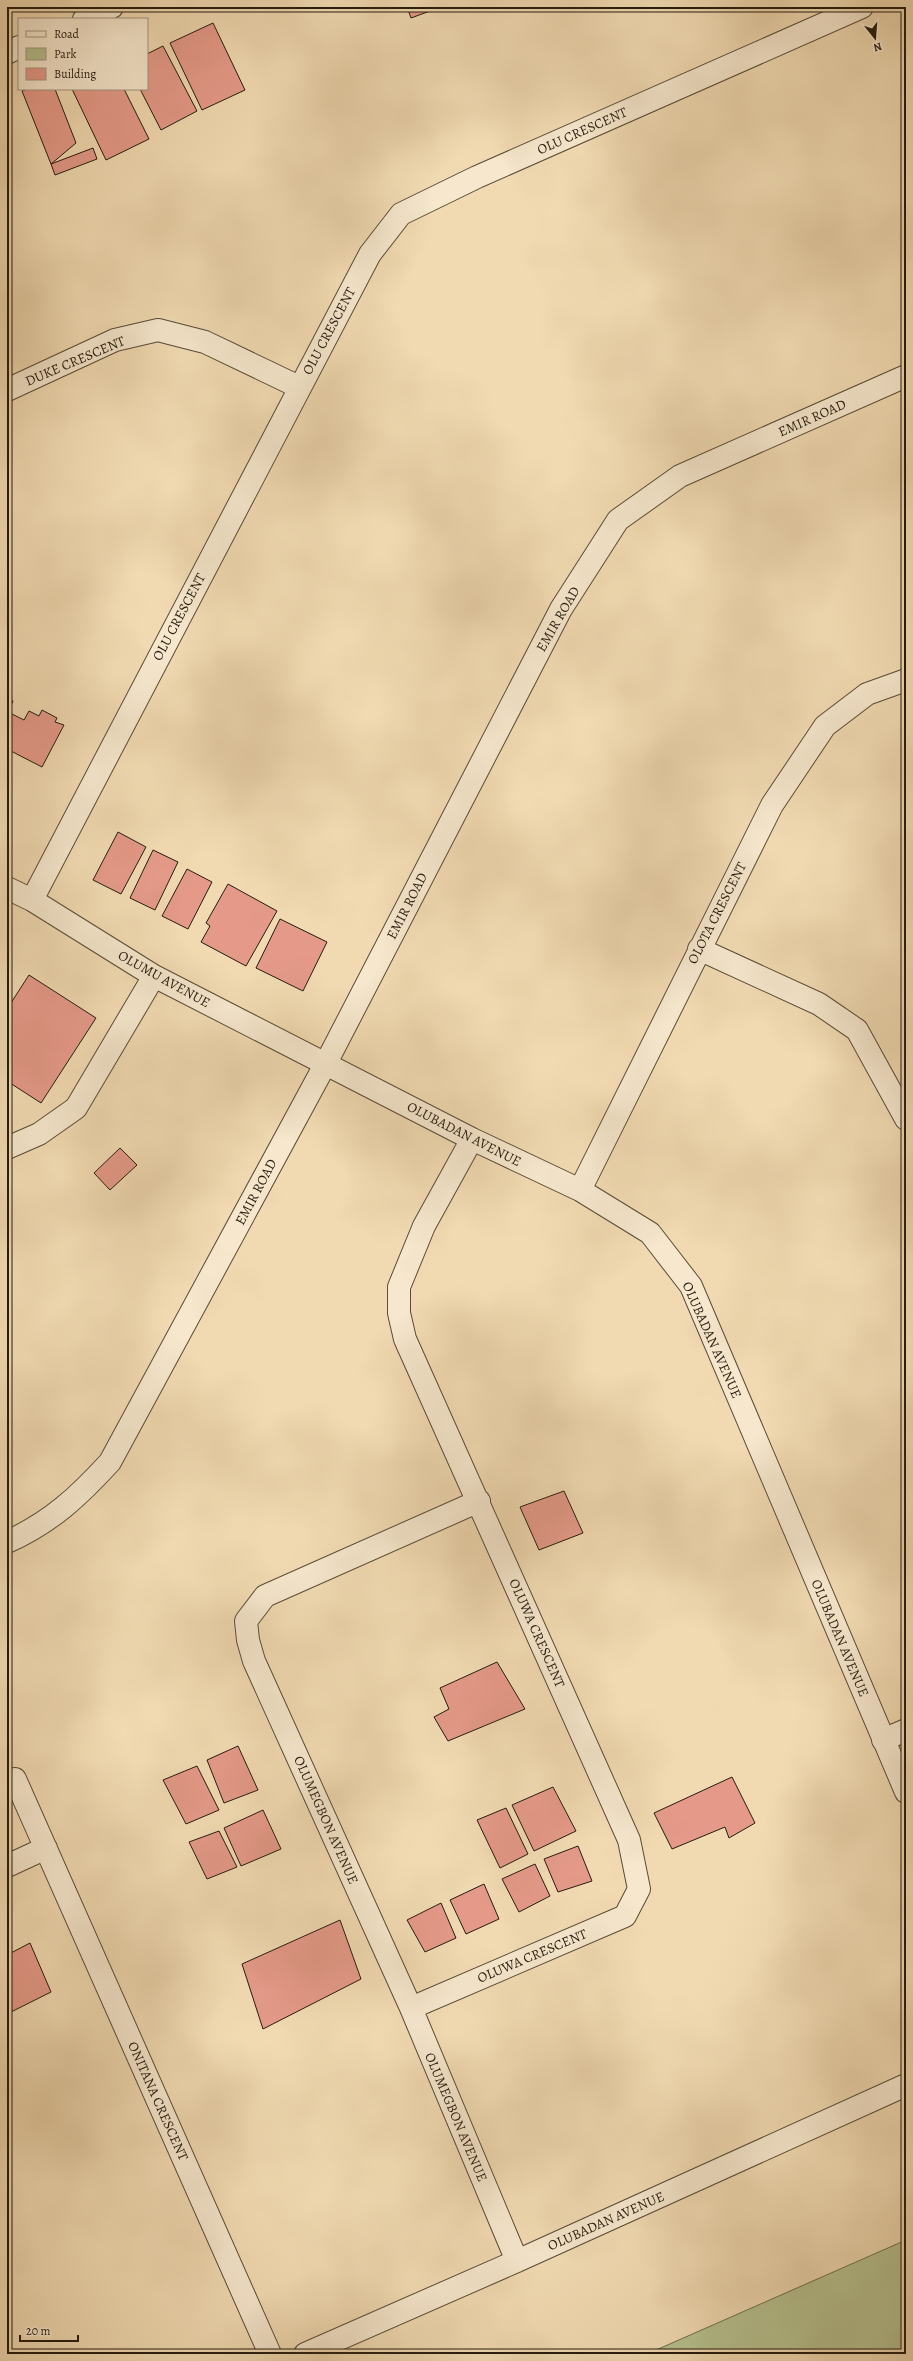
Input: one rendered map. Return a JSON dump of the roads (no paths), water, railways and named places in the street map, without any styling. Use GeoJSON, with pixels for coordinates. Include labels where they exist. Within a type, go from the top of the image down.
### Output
{"type":"FeatureCollection","features":[{"type":"Feature","properties":{"kind":"street"},"geometry":{"type":"LineString","coordinates":[[86,18],[112,7]]}},
{"type":"Feature","properties":{"kind":"street","name":"OLU CRESCENT"},"geometry":{"type":"LineString","coordinates":[[32,900],[299,387],[370,254],[401,214],[477,177],[862,7]]}},
{"type":"Feature","properties":{"kind":"street"},"geometry":{"type":"LineString","coordinates":[[7,53],[18,48]]}},
{"type":"Feature","properties":{"kind":"street","name":"DUKE CRESCENT"},"geometry":{"type":"LineString","coordinates":[[7,390],[115,340],[158,330],[205,342],[299,387]]}},
{"type":"Feature","properties":{"kind":"street","name":"EMIR ROAD"},"geometry":{"type":"LineString","coordinates":[[7,1542],[26,1534],[74,1501],[110,1462],[326,1063],[561,609],[618,520],[680,476],[906,376]]}},
{"type":"Feature","properties":{"kind":"street","name":"OLOTA CRESCENT"},"geometry":{"type":"LineString","coordinates":[[580,1190],[699,948],[772,805],[825,726],[867,694],[906,680]]}},
{"type":"Feature","properties":{"kind":"street","name":"OLUMU AVENUE"},"geometry":{"type":"LineString","coordinates":[[7,888],[32,900],[154,976],[326,1063]]}},
{"type":"Feature","properties":{"kind":"street"},"geometry":{"type":"LineString","coordinates":[[699,948],[819,1004],[857,1030],[906,1119]]}},
{"type":"Feature","properties":{"kind":"street"},"geometry":{"type":"LineString","coordinates":[[7,1148],[39,1134],[76,1108],[154,976]]}},
{"type":"Feature","properties":{"kind":"street","name":"OLUBADAN AVENUE"},"geometry":{"type":"LineString","coordinates":[[326,1063],[472,1139],[580,1190],[650,1233],[691,1286],[882,1740],[906,1792]]}},
{"type":"Feature","properties":{"kind":"street","name":"OLUWA CRESCENT"},"geometry":{"type":"LineString","coordinates":[[411,2008],[625,1916],[639,1889],[629,1840],[405,1338],[399,1313],[400,1287],[424,1226],[472,1139]]}},
{"type":"Feature","properties":{"kind":"street","name":"OLUMEGBON AVENUE"},"geometry":{"type":"LineString","coordinates":[[479,1501],[265,1596],[246,1621],[248,1640],[254,1661],[411,2008],[517,2261]]}},
{"type":"Feature","properties":{"kind":"street"},"geometry":{"type":"LineString","coordinates":[[882,1740],[906,1730]]}},
{"type":"Feature","properties":{"kind":"street","name":"ONITANA CRESCENT"},"geometry":{"type":"LineString","coordinates":[[15,1779],[270,2354]]}},
{"type":"Feature","properties":{"kind":"street"},"geometry":{"type":"LineString","coordinates":[[7,1866],[46,1848]]}},
{"type":"Feature","properties":{"kind":"street","name":"OLUBADAN AVENUE"},"geometry":{"type":"LineString","coordinates":[[305,2354],[517,2261],[906,2085]]}}]}
